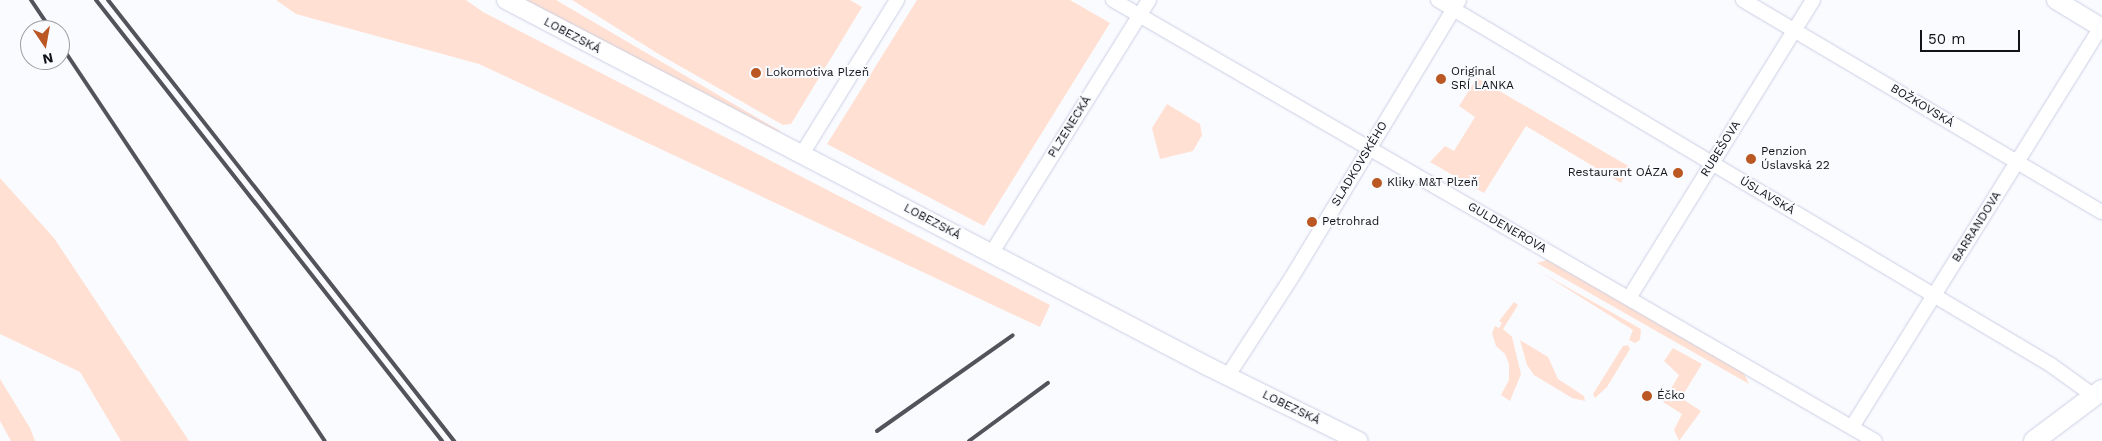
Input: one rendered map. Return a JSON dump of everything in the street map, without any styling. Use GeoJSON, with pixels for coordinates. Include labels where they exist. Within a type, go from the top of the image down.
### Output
{"type":"FeatureCollection","features":[{"type":"Feature","properties":{"kind":"main road"},"geometry":{"type":"LineString","coordinates":[[2034,441],[2098,393]]}},
{"type":"Feature","properties":{"kind":"street","name":"LOBEZSKÁ"},"geometry":{"type":"LineString","coordinates":[[506,0],[1227,377],[1359,441]]}},
{"type":"Feature","properties":{"kind":"street"},"geometry":{"type":"LineString","coordinates":[[802,154],[897,0]]}},
{"type":"Feature","properties":{"kind":"street","name":"GULDENEROVA"},"geometry":{"type":"LineString","coordinates":[[1113,0],[1875,441]]}},
{"type":"Feature","properties":{"kind":"street","name":"PLZENECKÁ"},"geometry":{"type":"LineString","coordinates":[[991,254],[1149,0]]}},
{"type":"Feature","properties":{"kind":"street","name":"ÚSLAVSKÁ"},"geometry":{"type":"LineString","coordinates":[[1438,0],[1456,4],[1712,163],[2098,393]]}},
{"type":"Feature","properties":{"kind":"street","name":"BOŽKOVSKÁ"},"geometry":{"type":"LineString","coordinates":[[1743,0],[2102,212]]}},
{"type":"Feature","properties":{"kind":"street","name":"RUBEŠOVA"},"geometry":{"type":"LineString","coordinates":[[1628,298],[1813,0]]}},
{"type":"Feature","properties":{"kind":"street"},"geometry":{"type":"LineString","coordinates":[[2056,0],[2102,27]]}},
{"type":"Feature","properties":{"kind":"street","name":"SLADKOVSKÉHO"},"geometry":{"type":"LineString","coordinates":[[1227,377],[1456,4]]}},
{"type":"Feature","properties":{"kind":"street","name":"BARRANDOVA"},"geometry":{"type":"LineString","coordinates":[[1852,427],[2102,27]]}},
{"type":"Feature","properties":{"kind":"shaded area"},"geometry":{"type":"Polygon","coordinates":[[[276,0],[466,0],[483,12],[1050,305],[1040,327],[479,64],[296,14],[276,0]]]}},
{"type":"Feature","properties":{"kind":"shaded area"},"geometry":{"type":"Polygon","coordinates":[[[506,0],[556,0],[780,131],[778,132],[506,0]]]}},
{"type":"Feature","properties":{"kind":"shaded area","name":"Lokomotiva Plzeň"},"geometry":{"type":"Polygon","coordinates":[[[572,0],[850,0],[862,7],[791,124],[783,125],[657,53],[572,0]]]}},
{"type":"Feature","properties":{"kind":"shaded area"},"geometry":{"type":"Polygon","coordinates":[[[917,0],[1070,0],[1110,23],[984,226],[827,144],[917,0]]]}},
{"type":"Feature","properties":{"kind":"shaded area"},"geometry":{"type":"Polygon","coordinates":[[[1477,78],[1630,167],[1621,183],[1526,126],[1484,193],[1430,162],[1445,146],[1454,151],[1475,117],[1459,106],[1477,78]]]}},
{"type":"Feature","properties":{"kind":"shaded area"},"geometry":{"type":"Polygon","coordinates":[[[1167,104],[1200,124],[1202,135],[1193,151],[1160,159],[1152,128],[1167,104]]]}},
{"type":"Feature","properties":{"kind":"shaded area"},"geometry":{"type":"Polygon","coordinates":[[[0,178],[54,238],[189,441],[121,441],[80,372],[0,334],[0,178]]]}},
{"type":"Feature","properties":{"kind":"shaded area"},"geometry":{"type":"Polygon","coordinates":[[[1547,260],[1744,373],[1749,384],[1537,263],[1547,260]]]}},
{"type":"Feature","properties":{"kind":"shaded area"},"geometry":{"type":"Polygon","coordinates":[[[1542,273],[1641,329],[1640,340],[1635,343],[1629,340],[1633,330],[1542,273]]]}},
{"type":"Feature","properties":{"kind":"shaded area"},"geometry":{"type":"Polygon","coordinates":[[[1514,302],[1518,305],[1503,329],[1512,337],[1521,374],[1510,401],[1501,395],[1509,380],[1509,364],[1505,354],[1496,346],[1492,333],[1495,326],[1499,328],[1502,323],[1499,321],[1514,302]]]}},
{"type":"Feature","properties":{"kind":"shaded area"},"geometry":{"type":"Polygon","coordinates":[[[1520,340],[1548,357],[1558,379],[1584,396],[1585,401],[1572,398],[1534,375],[1527,365],[1520,340]]]}},
{"type":"Feature","properties":{"kind":"shaded area"},"geometry":{"type":"Polygon","coordinates":[[[1628,345],[1630,349],[1607,387],[1595,398],[1593,394],[1623,346],[1628,345]]]}},
{"type":"Feature","properties":{"kind":"shaded area"},"geometry":{"type":"Polygon","coordinates":[[[1673,348],[1702,364],[1681,398],[1701,411],[1679,441],[1674,430],[1682,414],[1663,402],[1679,375],[1664,361],[1673,348]]]}},
{"type":"Feature","properties":{"kind":"shaded area"},"geometry":{"type":"Polygon","coordinates":[[[0,379],[30,428],[35,441],[11,441],[0,421],[0,379]]]}},
{"type":"Feature","properties":{"kind":"railway"},"geometry":{"type":"LineString","coordinates":[[31,0],[44,20]]}},
{"type":"Feature","properties":{"kind":"railway"},"geometry":{"type":"LineString","coordinates":[[96,0],[442,441]]}},
{"type":"Feature","properties":{"kind":"railway"},"geometry":{"type":"LineString","coordinates":[[108,0],[454,441]]}},
{"type":"Feature","properties":{"kind":"railway"},"geometry":{"type":"LineString","coordinates":[[70,59],[325,441]]}},
{"type":"Feature","properties":{"kind":"railway"},"geometry":{"type":"LineString","coordinates":[[877,431],[1013,335]]}},
{"type":"Feature","properties":{"kind":"railway"},"geometry":{"type":"LineString","coordinates":[[969,441],[1048,383]]}},
{"type":"Feature","properties":{"kind":"place","name":"Lokomotiva Plzeň"},"geometry":{"type":"Point","coordinates":[756,73]}},
{"type":"Feature","properties":{"kind":"place","name":"Original SRÍ LANKA"},"geometry":{"type":"Point","coordinates":[1441,79]}},
{"type":"Feature","properties":{"kind":"place","name":"Penzion Úslavská 22"},"geometry":{"type":"Point","coordinates":[1751,159]}},
{"type":"Feature","properties":{"kind":"place","name":"Restaurant OÁZA"},"geometry":{"type":"Point","coordinates":[1678,173]}},
{"type":"Feature","properties":{"kind":"place","name":"Kliky M&T Plzeň"},"geometry":{"type":"Point","coordinates":[1377,183]}},
{"type":"Feature","properties":{"kind":"place","name":"Petrohrad"},"geometry":{"type":"Point","coordinates":[1312,222]}},
{"type":"Feature","properties":{"kind":"place","name":"Éčko"},"geometry":{"type":"Point","coordinates":[1647,396]}}]}
